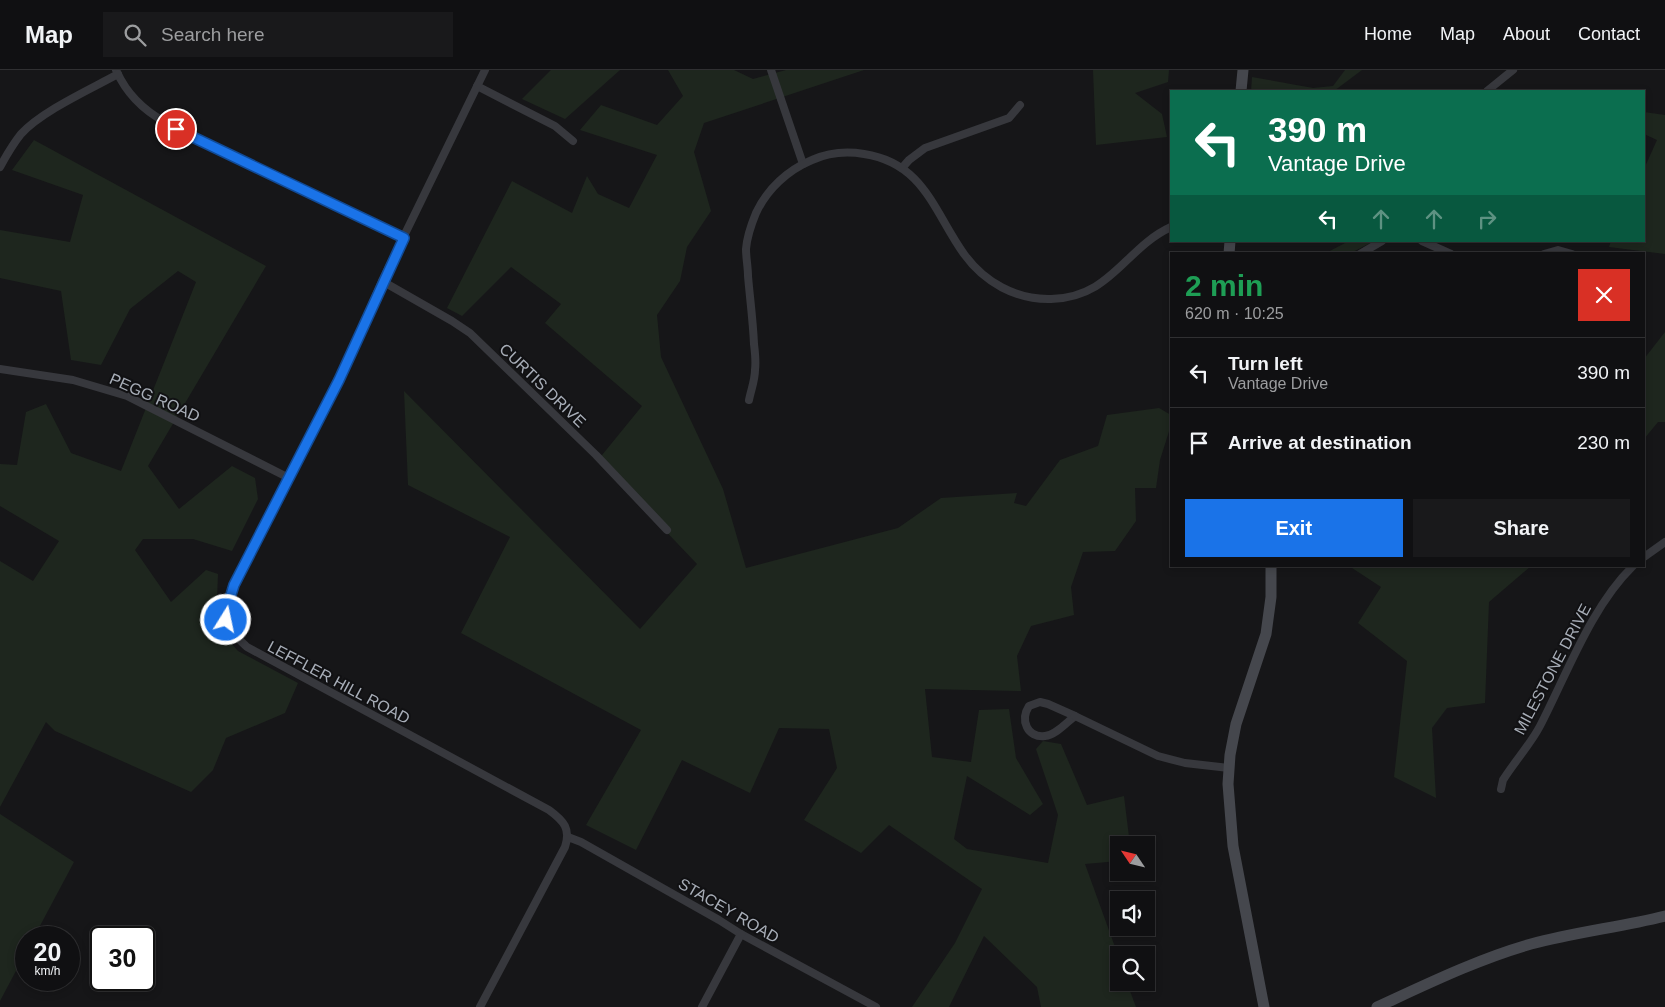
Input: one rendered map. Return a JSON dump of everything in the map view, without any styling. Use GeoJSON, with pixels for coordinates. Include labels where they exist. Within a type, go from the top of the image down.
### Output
{"type":"FeatureCollection","features":[{"type":"Feature","properties":{"kind":"main road"},"geometry":{"type":"LineString","coordinates":[[1241,90],[1242,70]]}},
{"type":"Feature","properties":{"kind":"main road"},"geometry":{"type":"LineString","coordinates":[[1264,1007],[1233,846],[1228,804],[1229,768],[1236,724],[1266,634],[1271,597],[1271,567]]}},
{"type":"Feature","properties":{"kind":"main road"},"geometry":{"type":"LineString","coordinates":[[1376,1007],[1442,977],[1512,950],[1568,936],[1665,916]]}},
{"type":"Feature","properties":{"kind":"street","name":"LEFFLER HILL ROAD"},"geometry":{"type":"LineString","coordinates":[[485,70],[382,282],[343,372],[230,596],[226,620],[237,639],[255,652],[549,810],[564,824],[568,837]]}},
{"type":"Feature","properties":{"kind":"street"},"geometry":{"type":"LineString","coordinates":[[771,70],[803,164]]}},
{"type":"Feature","properties":{"kind":"street"},"geometry":{"type":"LineString","coordinates":[[1488,90],[1513,70]]}},
{"type":"Feature","properties":{"kind":"street"},"geometry":{"type":"LineString","coordinates":[[0,167],[14,143],[30,126],[49,112],[117,72],[135,100],[153,116],[404,238]]}},
{"type":"Feature","properties":{"kind":"street"},"geometry":{"type":"LineString","coordinates":[[477,86],[556,126],[573,141]]}},
{"type":"Feature","properties":{"kind":"street"},"geometry":{"type":"LineString","coordinates":[[902,168],[925,148],[1008,118],[1020,105]]}},
{"type":"Feature","properties":{"kind":"street"},"geometry":{"type":"LineString","coordinates":[[749,400],[756,369],[746,250],[751,226],[760,204],[774,186],[803,164],[829,154],[850,152],[871,155],[902,168],[922,186],[931,198],[963,253],[977,270],[1002,288],[1025,296],[1051,299],[1065,298],[1088,290],[1113,275],[1151,238],[1170,228]]}},
{"type":"Feature","properties":{"kind":"street"},"geometry":{"type":"LineString","coordinates":[[1363,252],[1380,242]]}},
{"type":"Feature","properties":{"kind":"street"},"geometry":{"type":"LineString","coordinates":[[1424,242],[1446,252]]}},
{"type":"Feature","properties":{"kind":"street"},"geometry":{"type":"LineString","coordinates":[[1549,252],[1558,250],[1565,252]]}},
{"type":"Feature","properties":{"kind":"street","name":"CURTIS DRIVE"},"geometry":{"type":"LineString","coordinates":[[382,282],[470,333],[596,455],[667,530]]}},
{"type":"Feature","properties":{"kind":"street","name":"PEGG ROAD"},"geometry":{"type":"LineString","coordinates":[[0,369],[73,380],[127,396],[289,478]]}},
{"type":"Feature","properties":{"kind":"street"},"geometry":{"type":"LineString","coordinates":[[1645,556],[1665,542]]}},
{"type":"Feature","properties":{"kind":"street","name":"MILESTONE DRIVE"},"geometry":{"type":"LineString","coordinates":[[1501,789],[1503,780],[1540,725],[1596,614],[1617,582],[1632,567]]}},
{"type":"Feature","properties":{"kind":"street"},"geometry":{"type":"LineString","coordinates":[[1075,716],[1054,732],[1045,736],[1028,730],[1024,718],[1029,706],[1040,702],[1056,707],[1075,716],[1158,756],[1185,763],[1229,768]]}},
{"type":"Feature","properties":{"kind":"street"},"geometry":{"type":"LineString","coordinates":[[480,1007],[558,862],[568,837]]}},
{"type":"Feature","properties":{"kind":"street","name":"STACEY ROAD"},"geometry":{"type":"LineString","coordinates":[[568,837],[582,842],[741,934],[876,1007]]}},
{"type":"Feature","properties":{"kind":"street"},"geometry":{"type":"LineString","coordinates":[[702,1007],[741,934]]}},
{"type":"Feature","properties":{"kind":"shaded area"},"geometry":{"type":"Polygon","coordinates":[[[551,70],[620,70],[565,119],[522,99],[551,70]]]}},
{"type":"Feature","properties":{"kind":"shaded area"},"geometry":{"type":"Polygon","coordinates":[[[668,70],[734,70],[753,79],[786,70],[864,70],[704,123],[694,152],[711,211],[687,247],[680,281],[657,315],[661,357],[723,489],[746,568],[898,528],[941,498],[1017,493],[1014,503],[1026,506],[1060,460],[1098,446],[1107,415],[1159,408],[1170,414],[1170,428],[1160,460],[1156,488],[1135,488],[1136,521],[1115,551],[1083,552],[1071,587],[1074,615],[1031,626],[1017,656],[1021,691],[925,689],[932,757],[971,762],[979,710],[1009,709],[1016,758],[1043,804],[1030,815],[967,776],[954,839],[967,849],[1048,863],[1058,815],[1036,749],[1043,741],[1061,744],[1087,805],[1124,796],[1129,836],[1110,836],[1110,862],[1085,864],[1115,946],[1110,946],[1110,991],[1130,991],[1136,1007],[1041,1007],[1037,987],[984,936],[949,1007],[912,1007],[955,943],[982,889],[889,825],[861,853],[804,820],[837,768],[829,729],[779,728],[750,793],[682,760],[636,850],[586,825],[641,730],[461,633],[510,537],[408,485],[404,391],[640,629],[697,564],[598,460],[642,406],[545,323],[561,304],[511,267],[462,316],[447,308],[512,181],[572,213],[587,176],[598,194],[629,208],[657,155],[580,130],[601,105],[657,125],[683,96],[668,70]]]}},
{"type":"Feature","properties":{"kind":"shaded area"},"geometry":{"type":"Polygon","coordinates":[[[1093,70],[1169,70],[1168,82],[1135,93],[1162,114],[1167,137],[1096,145],[1093,70]]]}},
{"type":"Feature","properties":{"kind":"shaded area"},"geometry":{"type":"Polygon","coordinates":[[[1345,70],[1362,70],[1335,90],[1251,90],[1252,77],[1313,88],[1333,86],[1345,70]]]}},
{"type":"Feature","properties":{"kind":"shaded area"},"geometry":{"type":"Polygon","coordinates":[[[1645,112],[1665,115],[1665,254],[1609,247],[1611,242],[1645,242],[1645,167],[1657,140],[1645,134],[1645,112]]]}},
{"type":"Feature","properties":{"kind":"shaded area"},"geometry":{"type":"Polygon","coordinates":[[[34,140],[266,266],[148,466],[179,509],[232,466],[255,478],[258,499],[232,551],[193,539],[143,539],[135,550],[171,602],[206,570],[218,574],[216,626],[238,651],[298,683],[285,713],[226,738],[213,770],[191,792],[55,731],[46,722],[0,807],[0,561],[33,581],[59,541],[0,506],[0,464],[17,465],[26,412],[46,404],[71,453],[121,471],[196,282],[178,271],[130,309],[101,365],[71,360],[61,291],[0,278],[0,230],[70,242],[83,195],[12,170],[34,140]]]}},
{"type":"Feature","properties":{"kind":"shaded area"},"geometry":{"type":"Polygon","coordinates":[[[1347,242],[1372,242],[1353,252],[1328,252],[1347,242]]]}},
{"type":"Feature","properties":{"kind":"shaded area"},"geometry":{"type":"Polygon","coordinates":[[[1665,332],[1665,422],[1658,422],[1645,438],[1645,358],[1665,332]]]}},
{"type":"Feature","properties":{"kind":"shaded area"},"geometry":{"type":"Polygon","coordinates":[[[1351,567],[1530,567],[1489,602],[1485,703],[1447,708],[1432,728],[1436,798],[1394,777],[1407,661],[1358,623],[1381,587],[1351,567]]]}},
{"type":"Feature","properties":{"kind":"shaded area"},"geometry":{"type":"Polygon","coordinates":[[[0,814],[74,862],[40,926],[15,926],[15,973],[0,1001],[0,814]]]}},
{"type":"Feature","properties":{"kind":"route"},"geometry":{"type":"LineString","coordinates":[[176,129],[404,238],[382,282],[339,380],[234,585],[227,608],[226,620]]}}]}
